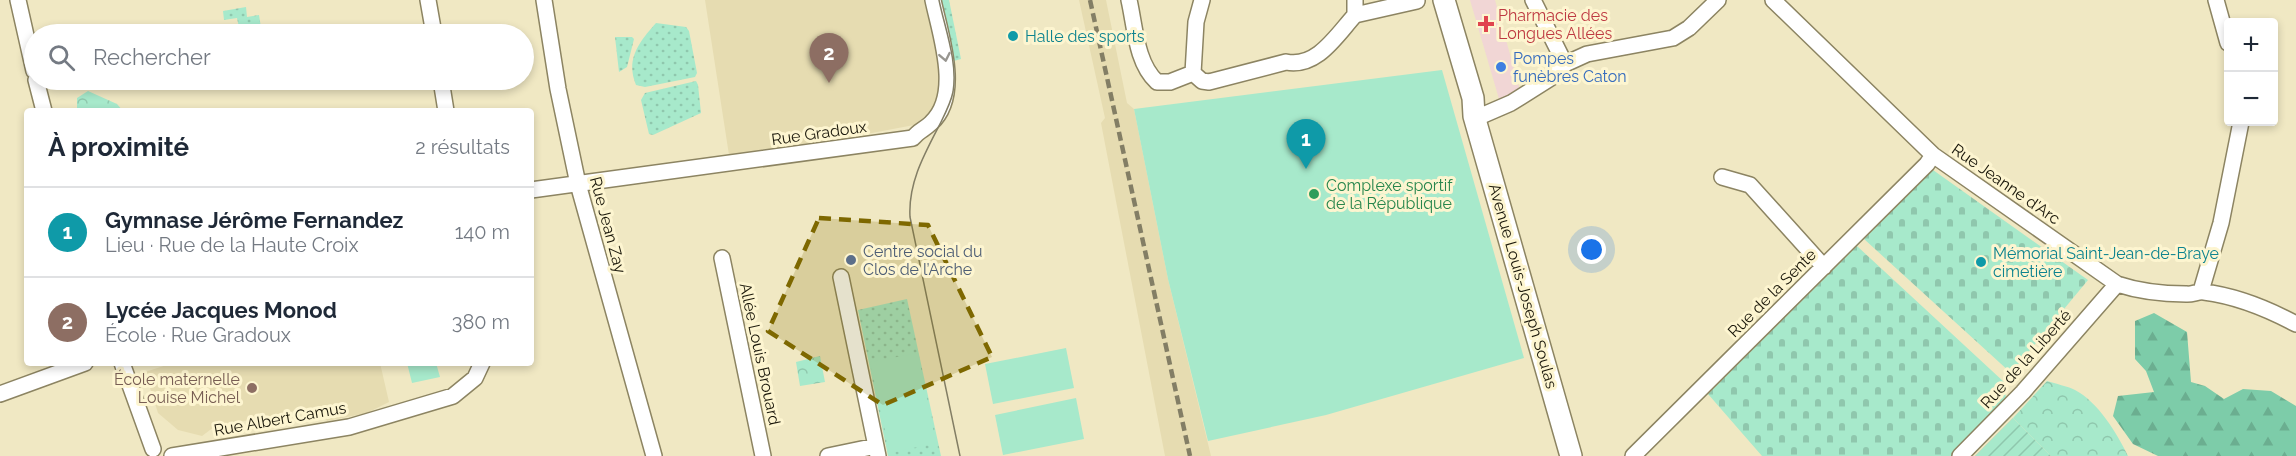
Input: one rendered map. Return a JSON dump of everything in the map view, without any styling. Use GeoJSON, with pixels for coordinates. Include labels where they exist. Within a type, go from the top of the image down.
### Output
{"type":"FeatureCollection","features":[{"type":"Feature","properties":{"kind":"main road"},"geometry":{"type":"LineString","coordinates":[[1424,0],[1464,101],[1474,117]]}},
{"type":"Feature","properties":{"kind":"main road"},"geometry":{"type":"LineString","coordinates":[[1444,0],[1473,98],[1474,117]]}},
{"type":"Feature","properties":{"kind":"main road","name":"Avenue Louis-Joseph Soulas"},"geometry":{"type":"LineString","coordinates":[[1474,117],[1571,456]]}},
{"type":"Feature","properties":{"kind":"street"},"geometry":{"type":"LineString","coordinates":[[18,0],[24,27]]}},
{"type":"Feature","properties":{"kind":"street"},"geometry":{"type":"LineString","coordinates":[[428,0],[432,24]]}},
{"type":"Feature","properties":{"kind":"street","name":"Rue Jean Zay"},"geometry":{"type":"LineString","coordinates":[[544,0],[558,89],[578,184],[594,248],[654,456]]}},
{"type":"Feature","properties":{"kind":"street","name":"Rue Gradoux"},"geometry":{"type":"LineString","coordinates":[[534,190],[913,138],[918,131],[932,123],[947,87],[946,64],[933,0]]}},
{"type":"Feature","properties":{"kind":"street"},"geometry":{"type":"LineString","coordinates":[[1129,0],[1142,61],[1148,74],[1157,82],[1170,82],[1193,73]]}},
{"type":"Feature","properties":{"kind":"street"},"geometry":{"type":"LineString","coordinates":[[1193,73],[1196,22],[1202,0]]}},
{"type":"Feature","properties":{"kind":"street"},"geometry":{"type":"LineString","coordinates":[[1193,73],[1202,81],[1209,82],[1286,62],[1304,63],[1319,54],[1355,8],[1424,0]]}},
{"type":"Feature","properties":{"kind":"street"},"geometry":{"type":"LineString","coordinates":[[1533,0],[1564,64]]}},
{"type":"Feature","properties":{"kind":"street"},"geometry":{"type":"LineString","coordinates":[[1474,117],[1511,103],[1554,76],[1564,64],[1587,54],[1673,38],[1689,28],[1718,0]]}},
{"type":"Feature","properties":{"kind":"street","name":"Rue Jeanne d'Arc"},"geometry":{"type":"LineString","coordinates":[[1773,0],[1934,155],[2117,284],[2130,288],[2188,295],[2201,291],[2239,300],[2275,313],[2296,324]]}},
{"type":"Feature","properties":{"kind":"street"},"geometry":{"type":"LineString","coordinates":[[2216,0],[2224,26]]}},
{"type":"Feature","properties":{"kind":"street"},"geometry":{"type":"LineString","coordinates":[[39,90],[43,108]]}},
{"type":"Feature","properties":{"kind":"street"},"geometry":{"type":"LineString","coordinates":[[443,90],[446,108]]}},
{"type":"Feature","properties":{"kind":"street"},"geometry":{"type":"LineString","coordinates":[[2201,291],[2221,223],[2240,126]]}},
{"type":"Feature","properties":{"kind":"street","name":"Rue de la Sente"},"geometry":{"type":"LineString","coordinates":[[1633,456],[1934,155]]}},
{"type":"Feature","properties":{"kind":"street"},"geometry":{"type":"LineString","coordinates":[[1722,177],[1750,184],[1824,267]]}},
{"type":"Feature","properties":{"kind":"street","name":"Allée Louis Brouard"},"geometry":{"type":"LineString","coordinates":[[722,258],[763,456]]}},
{"type":"Feature","properties":{"kind":"street"},"geometry":{"type":"LineString","coordinates":[[828,456],[877,451],[841,278]]}},
{"type":"Feature","properties":{"kind":"street","name":"Rue de la Liberté"},"geometry":{"type":"LineString","coordinates":[[1960,456],[2025,390],[2117,284]]}},
{"type":"Feature","properties":{"kind":"street"},"geometry":{"type":"LineString","coordinates":[[0,394],[77,366]]}},
{"type":"Feature","properties":{"kind":"street"},"geometry":{"type":"LineString","coordinates":[[123,366],[151,453],[164,447],[172,456]]}},
{"type":"Feature","properties":{"kind":"street","name":"Rue Albert Camus"},"geometry":{"type":"LineString","coordinates":[[172,456],[349,427],[453,396],[475,378],[481,366]]}},
{"type":"Feature","properties":{"kind":"highlighted area"},"geometry":{"type":"Polygon","coordinates":[[[819,218],[928,225],[992,357],[883,405],[768,331],[819,218]]]}},
{"type":"Feature","properties":{"kind":"shaded area"},"geometry":{"type":"Polygon","coordinates":[[[705,0],[924,0],[940,71],[938,96],[931,111],[914,125],[729,155],[705,0]]]}},
{"type":"Feature","properties":{"kind":"shaded area"},"geometry":{"type":"Polygon","coordinates":[[[1079,0],[1106,0],[1127,103],[1134,109],[1168,279],[1211,456],[1165,456],[1101,123],[1105,118],[1079,0]]]}},
{"type":"Feature","properties":{"kind":"shaded area"},"geometry":{"type":"Polygon","coordinates":[[[1470,0],[1495,0],[1521,94],[1499,99],[1470,0]]]}},
{"type":"Feature","properties":{"kind":"shaded area"},"geometry":{"type":"Polygon","coordinates":[[[164,366],[381,366],[389,402],[367,413],[327,421],[320,406],[214,427],[202,436],[178,430],[158,413],[145,372],[164,366]]]}},
{"type":"Feature","properties":{"kind":"green space"},"geometry":{"type":"Polygon","coordinates":[[[937,0],[949,0],[961,59],[950,62],[937,0]]]}},
{"type":"Feature","properties":{"kind":"green space"},"geometry":{"type":"Polygon","coordinates":[[[246,7],[247,17],[259,15],[260,24],[238,24],[237,18],[224,20],[223,11],[246,7]]]}},
{"type":"Feature","properties":{"kind":"green space"},"geometry":{"type":"Polygon","coordinates":[[[656,23],[686,27],[689,31],[697,73],[695,77],[645,87],[636,85],[633,76],[633,59],[640,44],[656,23]]]}},
{"type":"Feature","properties":{"kind":"green space"},"geometry":{"type":"Polygon","coordinates":[[[615,37],[634,39],[627,67],[619,72],[615,37]]]}},
{"type":"Feature","properties":{"kind":"green space","name":"Complexe sportif de la République"},"geometry":{"type":"Polygon","coordinates":[[[1442,70],[1524,358],[1326,415],[1208,441],[1168,279],[1134,109],[1442,70]]]}},
{"type":"Feature","properties":{"kind":"green space"},"geometry":{"type":"Polygon","coordinates":[[[696,81],[701,113],[653,135],[649,134],[641,100],[645,93],[696,81]]]}},
{"type":"Feature","properties":{"kind":"green space"},"geometry":{"type":"Polygon","coordinates":[[[88,91],[117,104],[120,108],[77,108],[77,98],[88,91]]]}},
{"type":"Feature","properties":{"kind":"green space"},"geometry":{"type":"Polygon","coordinates":[[[1933,170],[2088,280],[2011,373],[1864,239],[1933,170]]]}},
{"type":"Feature","properties":{"kind":"green space"},"geometry":{"type":"Polygon","coordinates":[[[1857,246],[2004,382],[2006,399],[1953,456],[1762,456],[1708,394],[1857,246]]]}},
{"type":"Feature","properties":{"kind":"green space"},"geometry":{"type":"Polygon","coordinates":[[[907,299],[941,456],[888,456],[858,310],[907,299]]]}},
{"type":"Feature","properties":{"kind":"green space"},"geometry":{"type":"Polygon","coordinates":[[[2154,313],[2187,332],[2191,382],[2205,386],[2224,399],[2243,389],[2271,391],[2296,406],[2296,456],[2158,456],[2133,444],[2113,416],[2118,396],[2154,392],[2146,371],[2135,359],[2135,321],[2154,313]]]}},
{"type":"Feature","properties":{"kind":"green space"},"geometry":{"type":"Polygon","coordinates":[[[1066,348],[1074,388],[993,404],[985,364],[1066,348]]]}},
{"type":"Feature","properties":{"kind":"green space"},"geometry":{"type":"Polygon","coordinates":[[[918,353],[936,443],[890,453],[870,362],[918,353]]]}},
{"type":"Feature","properties":{"kind":"green space"},"geometry":{"type":"Polygon","coordinates":[[[820,356],[825,382],[800,386],[796,362],[820,356]]]}},
{"type":"Feature","properties":{"kind":"green space"},"geometry":{"type":"Polygon","coordinates":[[[408,366],[437,366],[440,377],[412,383],[408,366]]]}},
{"type":"Feature","properties":{"kind":"green space"},"geometry":{"type":"Polygon","coordinates":[[[2047,381],[2075,390],[2091,402],[2112,428],[2128,456],[2051,456],[2013,418],[2047,381]]]}},
{"type":"Feature","properties":{"kind":"green space"},"geometry":{"type":"Polygon","coordinates":[[[1076,398],[1084,439],[1003,455],[995,415],[1076,398]]]}},
{"type":"Feature","properties":{"kind":"green space"},"geometry":{"type":"Polygon","coordinates":[[[2013,418],[2051,456],[1975,456],[2013,418]]]}},
{"type":"Feature","properties":{"kind":"tram line"},"geometry":{"type":"LineString","coordinates":[[939,0],[954,69],[953,92],[915,180],[910,217],[960,456]]}},
{"type":"Feature","properties":{"kind":"railway"},"geometry":{"type":"LineString","coordinates":[[1090,0],[1190,456]]}},
{"type":"Feature","properties":{"kind":"place","name":"Pharmacie des Longues Allées"},"geometry":{"type":"Point","coordinates":[1486,24]}},
{"type":"Feature","properties":{"kind":"place","name":"Halle des sports"},"geometry":{"type":"Point","coordinates":[1013,36]}},
{"type":"Feature","properties":{"kind":"place","name":"Pompes funèbres Caton"},"geometry":{"type":"Point","coordinates":[1501,67]}},
{"type":"Feature","properties":{"kind":"place","name":"Lycée Jacques Monod"},"geometry":{"type":"Point","coordinates":[829,83]}},
{"type":"Feature","properties":{"kind":"place","name":"Gymnase Jérôme Fernandez"},"geometry":{"type":"Point","coordinates":[1306,169]}},
{"type":"Feature","properties":{"kind":"place","name":"Complexe sportif de la République"},"geometry":{"type":"Point","coordinates":[1314,194]}},
{"type":"Feature","properties":{"kind":"place","name":"Centre social du Clos de l’Arche"},"geometry":{"type":"Point","coordinates":[851,260]}},
{"type":"Feature","properties":{"kind":"place","name":"Mémorial Saint-Jean-de-Braye cimetière"},"geometry":{"type":"Point","coordinates":[1981,262]}},
{"type":"Feature","properties":{"kind":"place","name":"École maternelle Louise Michel"},"geometry":{"type":"Point","coordinates":[252,388]}}]}
